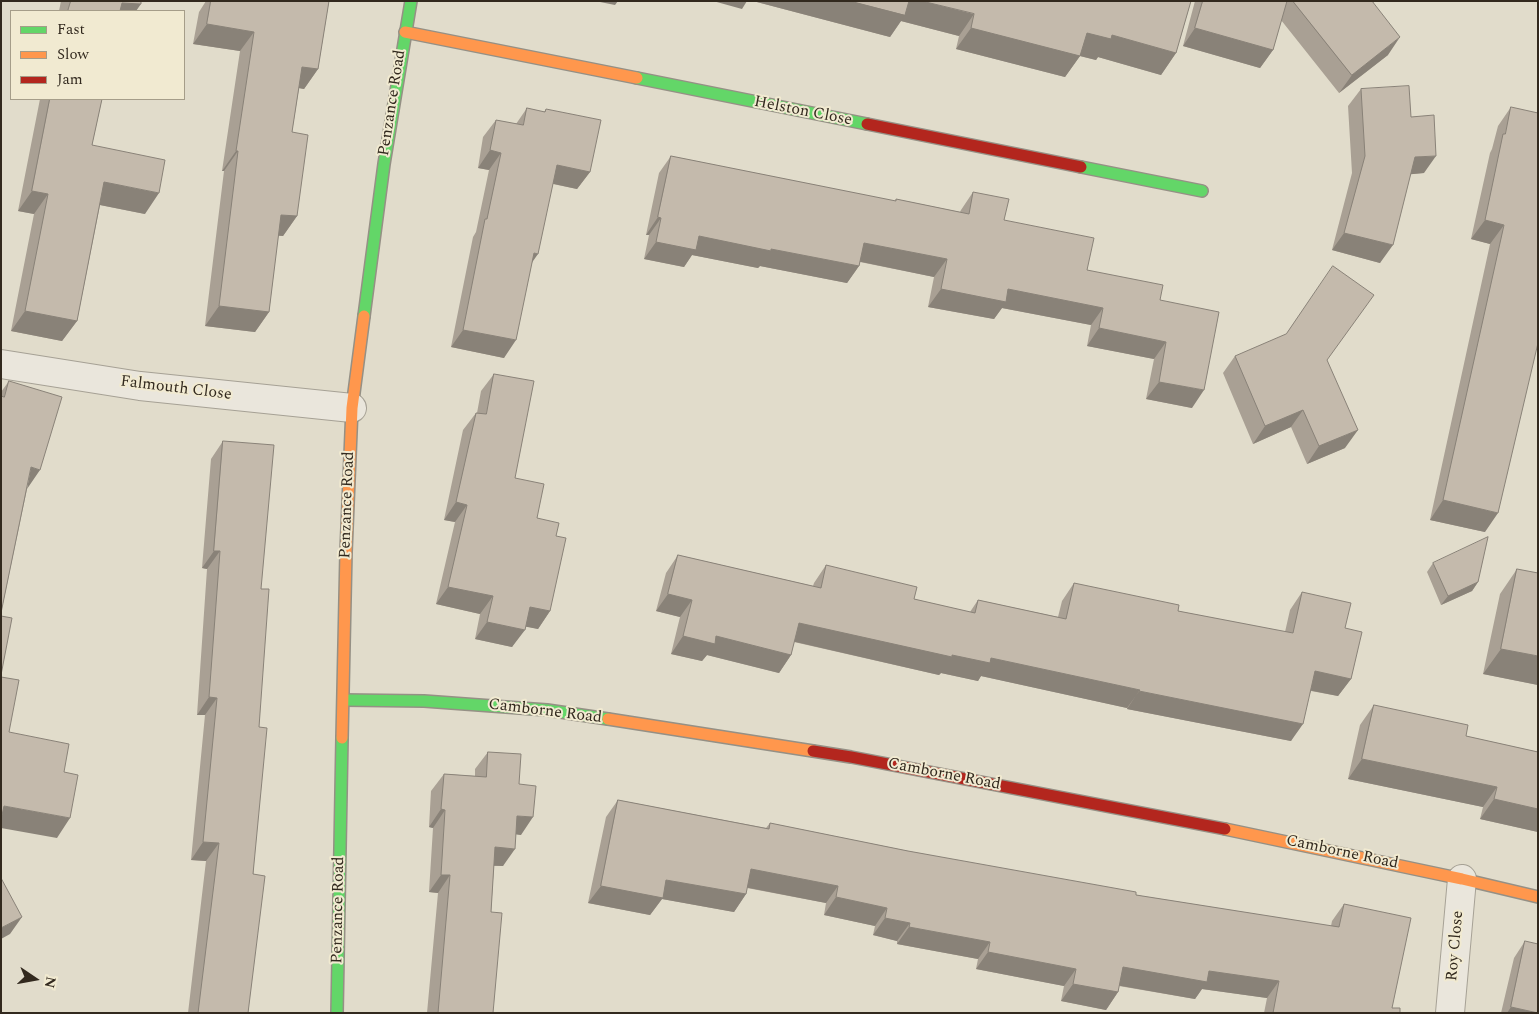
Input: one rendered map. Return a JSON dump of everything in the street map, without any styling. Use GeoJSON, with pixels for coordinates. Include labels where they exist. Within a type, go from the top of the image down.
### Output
{"type":"FeatureCollection","features":[{"type":"Feature","properties":{"kind":"street","name":"Penzance Road"},"geometry":{"type":"LineString","coordinates":[[336,1013],[346,552],[352,408],[384,164],[411,1]]}},
{"type":"Feature","properties":{"kind":"street","name":"Helston Close"},"geometry":{"type":"LineString","coordinates":[[405,32],[1202,191]]}},
{"type":"Feature","properties":{"kind":"street","name":"Falmouth Close"},"geometry":{"type":"LineString","coordinates":[[1,364],[140,386],[352,408]]}},
{"type":"Feature","properties":{"kind":"street","name":"Camborne Road"},"geometry":{"type":"LineString","coordinates":[[344,700],[424,701],[529,708],[851,757],[1291,842],[1538,897]]}},
{"type":"Feature","properties":{"kind":"street","name":"Roy Close"},"geometry":{"type":"LineString","coordinates":[[1450,1013],[1462,879]]}},
{"type":"Feature","properties":{"kind":"building"},"geometry":{"type":"Polygon","coordinates":[[[71,1],[141,1],[141,4],[122,3],[120,10],[68,10],[71,1]]]}},
{"type":"Feature","properties":{"kind":"building"},"geometry":{"type":"Polygon","coordinates":[[[211,1],[329,1],[318,69],[302,67],[292,132],[308,135],[297,216],[281,215],[269,312],[219,306],[238,151],[236,151],[254,32],[207,24],[211,1]]]}},
{"type":"Feature","properties":{"kind":"building"},"geometry":{"type":"Polygon","coordinates":[[[850,1],[909,1],[905,15],[850,1]]]}},
{"type":"Feature","properties":{"kind":"building"},"geometry":{"type":"Polygon","coordinates":[[[922,1],[1191,1],[1176,53],[1112,35],[1111,39],[1087,33],[1080,56],[971,28],[974,14],[922,1]]]}},
{"type":"Feature","properties":{"kind":"building"},"geometry":{"type":"Polygon","coordinates":[[[1203,1],[1287,1],[1273,50],[1195,28],[1203,1]]]}},
{"type":"Feature","properties":{"kind":"building"},"geometry":{"type":"Polygon","coordinates":[[[1293,1],[1372,1],[1400,37],[1352,75],[1293,1]]]}},
{"type":"Feature","properties":{"kind":"building"},"geometry":{"type":"Polygon","coordinates":[[[1409,86],[1411,117],[1434,115],[1436,156],[1415,157],[1393,245],[1344,233],[1365,156],[1361,89],[1409,86]]]}},
{"type":"Feature","properties":{"kind":"building"},"geometry":{"type":"Polygon","coordinates":[[[50,100],[102,100],[92,145],[165,160],[159,193],[104,182],[77,321],[25,311],[48,194],[32,191],[50,100]]]}},
{"type":"Feature","properties":{"kind":"building"},"geometry":{"type":"Polygon","coordinates":[[[1511,107],[1538,113],[1538,343],[1498,513],[1443,500],[1504,225],[1485,220],[1503,134],[1505,134],[1511,107]]]}},
{"type":"Feature","properties":{"kind":"building"},"geometry":{"type":"Polygon","coordinates":[[[527,108],[545,112],[546,109],[601,120],[590,172],[557,165],[538,254],[534,253],[516,340],[463,330],[485,219],[487,219],[501,153],[490,150],[496,120],[523,125],[527,108]]]}},
{"type":"Feature","properties":{"kind":"building"},"geometry":{"type":"Polygon","coordinates":[[[671,156],[969,214],[973,192],[1009,199],[1004,220],[1094,238],[1087,270],[1163,285],[1160,300],[1219,312],[1204,390],[1159,382],[1166,342],[1099,328],[1103,308],[1008,289],[1006,302],[941,289],[947,259],[864,243],[859,266],[699,236],[696,250],[656,242],[661,218],[658,217],[671,156]]]}},
{"type":"Feature","properties":{"kind":"building"},"geometry":{"type":"Polygon","coordinates":[[[1333,266],[1374,295],[1327,360],[1358,430],[1319,446],[1303,410],[1265,426],[1235,356],[1286,334],[1333,266]]]}},
{"type":"Feature","properties":{"kind":"building"},"geometry":{"type":"Polygon","coordinates":[[[494,374],[534,381],[515,478],[544,484],[537,518],[559,523],[556,536],[566,538],[550,611],[530,607],[525,630],[487,622],[493,596],[448,587],[467,505],[456,502],[476,413],[486,414],[494,374]]]}},
{"type":"Feature","properties":{"kind":"building"},"geometry":{"type":"Polygon","coordinates":[[[9,381],[62,397],[40,470],[31,467],[1,613],[1,396],[4,397],[9,381]]]}},
{"type":"Feature","properties":{"kind":"building"},"geometry":{"type":"Polygon","coordinates":[[[223,441],[274,445],[261,589],[269,589],[259,727],[267,728],[253,874],[265,876],[248,1013],[198,1013],[219,843],[203,842],[217,698],[209,697],[220,551],[214,551],[223,441]]]}},
{"type":"Feature","properties":{"kind":"building"},"geometry":{"type":"Polygon","coordinates":[[[1488,537],[1478,582],[1448,596],[1433,563],[1488,537]]]}},
{"type":"Feature","properties":{"kind":"building"},"geometry":{"type":"Polygon","coordinates":[[[678,555],[821,588],[826,565],[917,587],[914,599],[975,613],[978,600],[1066,619],[1074,583],[1179,605],[1178,611],[1293,633],[1302,592],[1351,603],[1345,628],[1362,632],[1351,679],[1315,671],[1303,724],[1139,691],[991,658],[990,663],[952,655],[952,657],[799,623],[791,655],[716,636],[715,644],[683,636],[692,600],[668,594],[678,555]]]}},
{"type":"Feature","properties":{"kind":"building"},"geometry":{"type":"Polygon","coordinates":[[[1517,569],[1538,573],[1538,656],[1501,649],[1517,569]]]}},
{"type":"Feature","properties":{"kind":"building"},"geometry":{"type":"Polygon","coordinates":[[[1,616],[12,618],[1,675],[1,616]]]}},
{"type":"Feature","properties":{"kind":"building"},"geometry":{"type":"Polygon","coordinates":[[[1,677],[19,680],[9,732],[69,744],[64,772],[78,775],[70,818],[4,806],[1,820],[1,677]]]}},
{"type":"Feature","properties":{"kind":"building"},"geometry":{"type":"Polygon","coordinates":[[[1374,705],[1468,725],[1466,736],[1538,752],[1538,809],[1494,799],[1497,787],[1362,759],[1374,705]]]}},
{"type":"Feature","properties":{"kind":"building"},"geometry":{"type":"Polygon","coordinates":[[[488,752],[521,754],[519,784],[536,786],[533,817],[517,816],[515,849],[495,847],[491,912],[502,913],[493,1013],[438,1013],[450,875],[441,875],[445,810],[441,809],[444,774],[486,777],[488,752]]]}},
{"type":"Feature","properties":{"kind":"building"},"geometry":{"type":"Polygon","coordinates":[[[618,800],[769,829],[770,823],[908,851],[1136,892],[1136,895],[1339,927],[1344,904],[1411,918],[1392,1008],[1400,1008],[1400,1013],[1273,1013],[1279,981],[1209,971],[1207,982],[1123,967],[1118,992],[1073,984],[1076,969],[988,952],[990,942],[909,927],[910,923],[885,918],[887,908],[836,897],[838,886],[751,869],[746,894],[666,880],[663,898],[601,886],[618,800]]]}},
{"type":"Feature","properties":{"kind":"building"},"geometry":{"type":"Polygon","coordinates":[[[1,878],[22,917],[1,928],[1,878]]]}},
{"type":"Feature","properties":{"kind":"building"},"geometry":{"type":"Polygon","coordinates":[[[1525,941],[1538,944],[1538,1013],[1511,1007],[1525,941]]]}},
{"type":"Feature","properties":{"kind":"traffic: fast"},"geometry":{"type":"LineString","coordinates":[[364,316],[384,164],[411,1]]}},
{"type":"Feature","properties":{"kind":"traffic: fast"},"geometry":{"type":"LineString","coordinates":[[637,78],[867,124]]}},
{"type":"Feature","properties":{"kind":"traffic: fast"},"geometry":{"type":"LineString","coordinates":[[1081,167],[1202,191]]}},
{"type":"Feature","properties":{"kind":"traffic: fast"},"geometry":{"type":"LineString","coordinates":[[344,700],[424,701],[547,710],[608,719]]}},
{"type":"Feature","properties":{"kind":"traffic: fast"},"geometry":{"type":"LineString","coordinates":[[337,1013],[342,738]]}},
{"type":"Feature","properties":{"kind":"traffic: slow"},"geometry":{"type":"LineString","coordinates":[[405,32],[637,78]]}},
{"type":"Feature","properties":{"kind":"traffic: slow"},"geometry":{"type":"LineString","coordinates":[[342,738],[346,552],[352,408],[364,316]]}},
{"type":"Feature","properties":{"kind":"traffic: slow"},"geometry":{"type":"LineString","coordinates":[[608,719],[813,751]]}},
{"type":"Feature","properties":{"kind":"traffic: slow"},"geometry":{"type":"LineString","coordinates":[[1225,829],[1538,897]]}},
{"type":"Feature","properties":{"kind":"traffic: jam"},"geometry":{"type":"LineString","coordinates":[[867,124],[1081,167]]}},
{"type":"Feature","properties":{"kind":"traffic: jam"},"geometry":{"type":"LineString","coordinates":[[813,751],[1225,829]]}}]}
